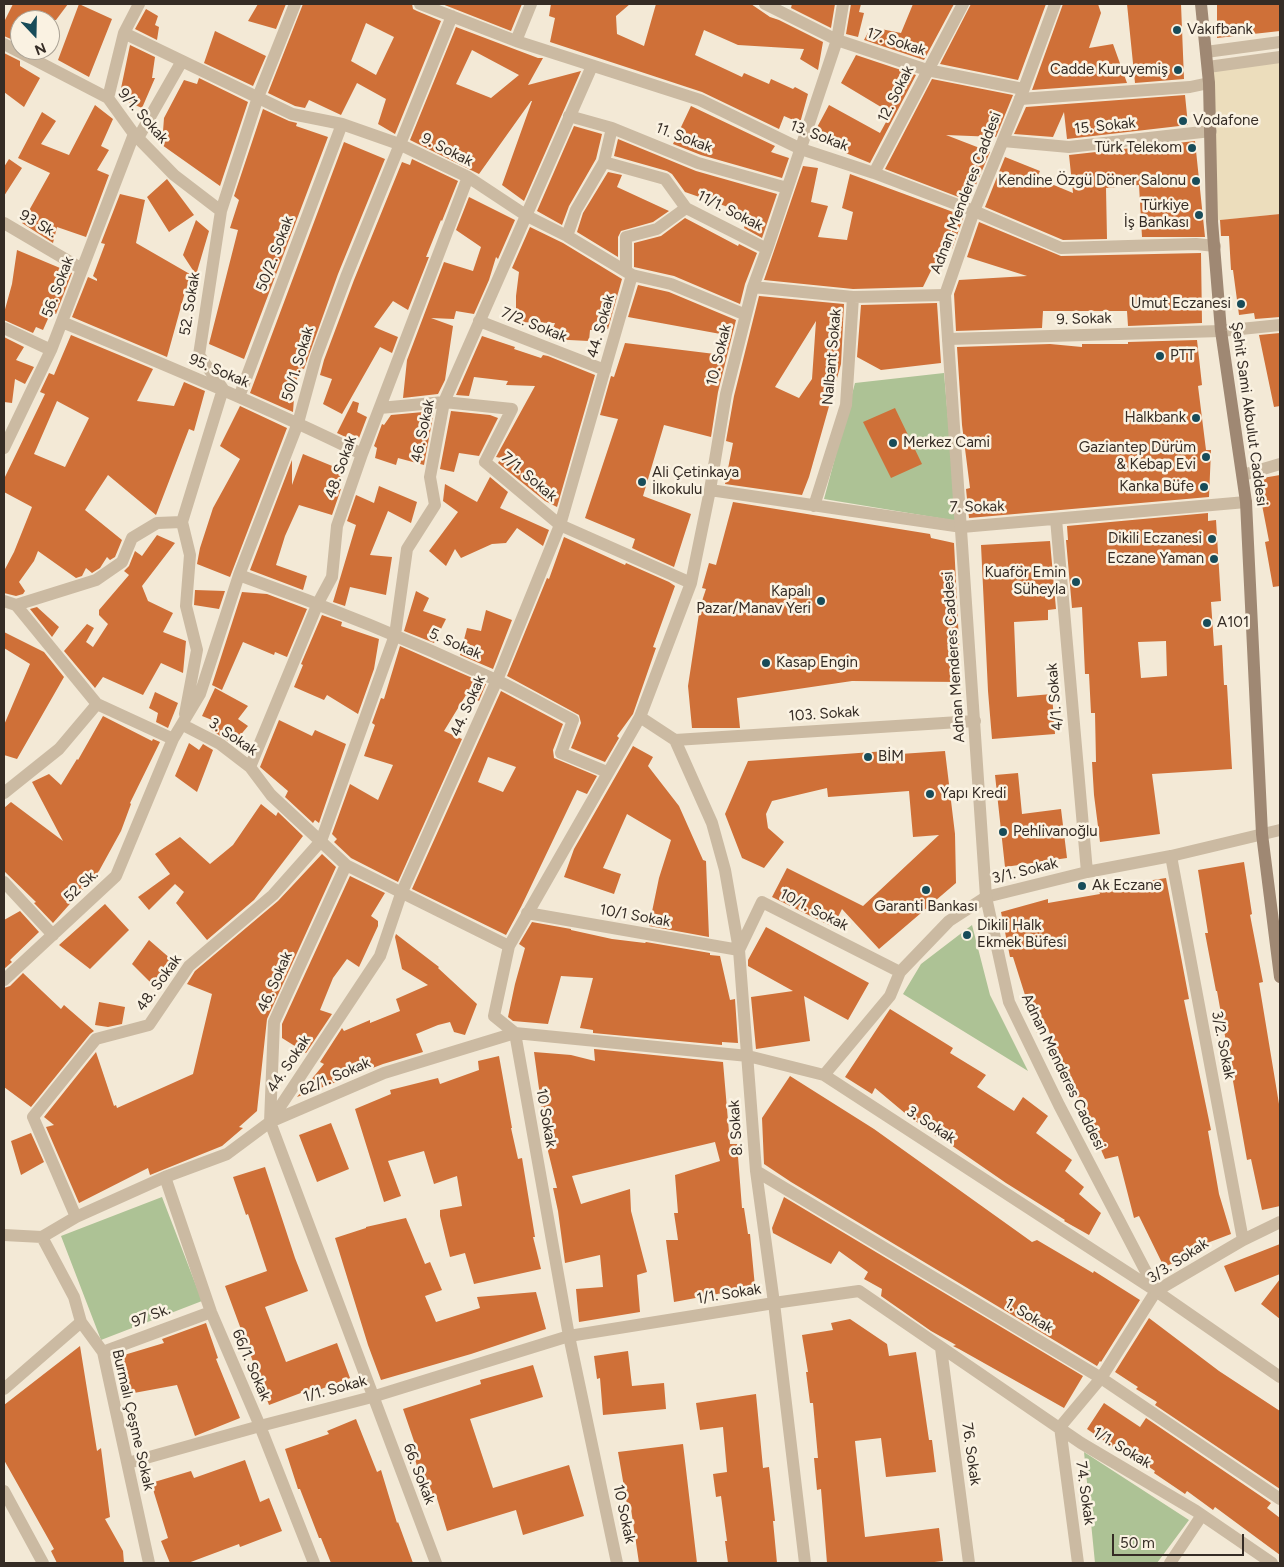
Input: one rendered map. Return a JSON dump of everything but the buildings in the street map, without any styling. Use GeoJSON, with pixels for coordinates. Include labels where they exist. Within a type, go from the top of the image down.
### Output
{"type":"FeatureCollection","features":[{"type":"Feature","properties":{"kind":"main road","name":"Şehit Sami Akbulut Caddesi"},"geometry":{"type":"LineString","coordinates":[[1201,4],[1210,83],[1212,221],[1221,331],[1244,475],[1262,834],[1280,977]]}},
{"type":"Feature","properties":{"kind":"street"},"geometry":{"type":"LineString","coordinates":[[108,98],[124,33],[139,4]]}},
{"type":"Feature","properties":{"kind":"street","name":"52. Sokak"},"geometry":{"type":"LineString","coordinates":[[223,389],[199,355],[221,211],[258,97],[295,4]]}},
{"type":"Feature","properties":{"kind":"street","name":"13. Sokak"},"geometry":{"type":"LineString","coordinates":[[420,4],[516,41],[700,100],[801,149],[874,173],[974,211],[1061,248],[1196,244],[1215,246]]}},
{"type":"Feature","properties":{"kind":"street"},"geometry":{"type":"LineString","coordinates":[[516,41],[531,4]]}},
{"type":"Feature","properties":{"kind":"street","name":"17. Sokak"},"geometry":{"type":"LineString","coordinates":[[766,4],[837,40],[927,70],[1022,94],[1190,87],[1210,83]]}},
{"type":"Feature","properties":{"kind":"street","name":"10. Sokak"},"geometry":{"type":"LineString","coordinates":[[640,717],[691,583],[710,490],[726,394],[753,287],[837,40],[843,4]]}},
{"type":"Feature","properties":{"kind":"street","name":"12. Sokak"},"geometry":{"type":"LineString","coordinates":[[874,173],[963,4]]}},
{"type":"Feature","properties":{"kind":"street","name":"Adnan Menderes Caddesi"},"geometry":{"type":"LineString","coordinates":[[1055,4],[1022,94],[974,211],[945,295],[986,897],[1009,1002],[1058,1106],[1156,1291]]}},
{"type":"Feature","properties":{"kind":"street","name":"50/1. Sokak"},"geometry":{"type":"LineString","coordinates":[[183,725],[200,694],[239,575],[298,422],[316,357],[346,276],[452,16]]}},
{"type":"Feature","properties":{"kind":"street","name":"9. Sokak"},"geometry":{"type":"LineString","coordinates":[[124,33],[292,114],[342,124],[399,144],[468,177],[527,216],[567,236],[629,273],[671,284],[746,315]]}},
{"type":"Feature","properties":{"kind":"street"},"geometry":{"type":"LineString","coordinates":[[1206,52],[1280,42]]}},
{"type":"Feature","properties":{"kind":"street","name":"9/1. Sokak"},"geometry":{"type":"LineString","coordinates":[[4,44],[108,98],[136,136],[174,175],[221,211]]}},
{"type":"Feature","properties":{"kind":"street"},"geometry":{"type":"LineString","coordinates":[[1208,68],[1280,57]]}},
{"type":"Feature","properties":{"kind":"street","name":"56. Sokak"},"geometry":{"type":"LineString","coordinates":[[4,448],[51,350],[136,136],[182,61]]}},
{"type":"Feature","properties":{"kind":"street","name":"46. Sokak"},"geometry":{"type":"LineString","coordinates":[[321,841],[394,635],[407,549],[436,505],[430,477],[444,402],[592,66]]}},
{"type":"Feature","properties":{"kind":"street","name":"11. Sokak"},"geometry":{"type":"LineString","coordinates":[[569,116],[612,128],[698,163],[788,188]]}},
{"type":"Feature","properties":{"kind":"street","name":"50/2. Sokak"},"geometry":{"type":"LineString","coordinates":[[238,396],[342,124]]}},
{"type":"Feature","properties":{"kind":"street"},"geometry":{"type":"LineString","coordinates":[[567,236],[576,210],[604,162],[612,128]]}},
{"type":"Feature","properties":{"kind":"street","name":"15. Sokak"},"geometry":{"type":"LineString","coordinates":[[1003,141],[1069,146],[1211,131]]}},
{"type":"Feature","properties":{"kind":"street","name":"11/1. Sokak"},"geometry":{"type":"LineString","coordinates":[[604,162],[665,179],[686,208],[767,249]]}},
{"type":"Feature","properties":{"kind":"street","name":"48. Sokak"},"geometry":{"type":"LineString","coordinates":[[250,767],[318,603],[332,577],[337,526],[362,454],[468,177]]}},
{"type":"Feature","properties":{"kind":"street","name":"44. Sokak"},"geometry":{"type":"LineString","coordinates":[[270,1122],[380,956],[401,894],[497,680],[560,524],[605,370],[629,273],[626,237],[657,229],[686,208]]}},
{"type":"Feature","properties":{"kind":"street","name":"93 Sk."},"geometry":{"type":"LineString","coordinates":[[4,223],[82,269]]}},
{"type":"Feature","properties":{"kind":"street"},"geometry":{"type":"LineString","coordinates":[[753,287],[853,297],[945,295]]}},
{"type":"Feature","properties":{"kind":"street","name":"Nalbant Sokak"},"geometry":{"type":"LineString","coordinates":[[814,506],[846,405],[853,297]]}},
{"type":"Feature","properties":{"kind":"street","name":"7/2. Sokak"},"geometry":{"type":"LineString","coordinates":[[479,320],[605,370]]}},
{"type":"Feature","properties":{"kind":"street","name":"95. Sokak"},"geometry":{"type":"LineString","coordinates":[[62,322],[298,422],[362,454]]}},
{"type":"Feature","properties":{"kind":"street","name":"9. Sokak"},"geometry":{"type":"LineString","coordinates":[[948,339],[1221,331],[1280,325]]}},
{"type":"Feature","properties":{"kind":"street"},"geometry":{"type":"LineString","coordinates":[[4,328],[51,350]]}},
{"type":"Feature","properties":{"kind":"street"},"geometry":{"type":"LineString","coordinates":[[182,522],[157,523],[132,538],[122,562],[96,580],[10,603],[97,704],[173,739],[183,725],[197,650],[186,606],[190,555],[182,522],[223,389]]}},
{"type":"Feature","properties":{"kind":"street","name":"7/1. Sokak"},"geometry":{"type":"LineString","coordinates":[[380,408],[444,402],[512,409],[485,462],[560,524]]}},
{"type":"Feature","properties":{"kind":"street"},"geometry":{"type":"LineString","coordinates":[[1244,475],[1280,464]]}},
{"type":"Feature","properties":{"kind":"street","name":"7. Sokak"},"geometry":{"type":"LineString","coordinates":[[710,490],[962,527],[1246,502]]}},
{"type":"Feature","properties":{"kind":"street","name":"4/1. Sokak"},"geometry":{"type":"LineString","coordinates":[[1056,519],[1087,872]]}},
{"type":"Feature","properties":{"kind":"street"},"geometry":{"type":"LineString","coordinates":[[560,524],[691,583]]}},
{"type":"Feature","properties":{"kind":"street","name":"5. Sokak"},"geometry":{"type":"LineString","coordinates":[[239,575],[318,603],[394,635],[497,680],[573,720],[561,753],[607,772]]}},
{"type":"Feature","properties":{"kind":"street"},"geometry":{"type":"LineString","coordinates":[[4,793],[59,749],[97,704]]}},
{"type":"Feature","properties":{"kind":"street"},"geometry":{"type":"LineString","coordinates":[[515,1033],[494,1016],[509,946],[526,913],[640,717],[675,740]]}},
{"type":"Feature","properties":{"kind":"street","name":"103. Sokak"},"geometry":{"type":"LineString","coordinates":[[675,740],[975,721]]}},
{"type":"Feature","properties":{"kind":"street","name":"3. Sokak"},"geometry":{"type":"LineString","coordinates":[[183,725],[220,744],[250,767],[271,795],[346,865],[509,946]]}},
{"type":"Feature","properties":{"kind":"street","name":"52 Sk."},"geometry":{"type":"LineString","coordinates":[[4,980],[116,876],[173,739]]}},
{"type":"Feature","properties":{"kind":"street","name":"8. Sokak"},"geometry":{"type":"LineString","coordinates":[[675,740],[712,823],[725,870],[739,950],[756,1171],[805,1563]]}},
{"type":"Feature","properties":{"kind":"street","name":"3/1. Sokak"},"geometry":{"type":"LineString","coordinates":[[824,1075],[890,996],[900,972],[949,921],[986,897],[1087,872],[1171,856],[1280,830]]}},
{"type":"Feature","properties":{"kind":"street","name":"48. Sokak"},"geometry":{"type":"LineString","coordinates":[[76,1217],[33,1117],[96,1039],[149,1025],[189,966],[273,894],[321,841]]}},
{"type":"Feature","properties":{"kind":"street","name":"3/2. Sokak"},"geometry":{"type":"LineString","coordinates":[[1171,856],[1243,1240]]}},
{"type":"Feature","properties":{"kind":"street","name":"46. Sokak"},"geometry":{"type":"LineString","coordinates":[[270,1122],[274,1022],[346,865]]}},
{"type":"Feature","properties":{"kind":"street"},"geometry":{"type":"LineString","coordinates":[[4,882],[53,935]]}},
{"type":"Feature","properties":{"kind":"street","name":"10/1. Sokak"},"geometry":{"type":"LineString","coordinates":[[739,950],[762,902],[900,972]]}},
{"type":"Feature","properties":{"kind":"street","name":"10/1 Sokak"},"geometry":{"type":"LineString","coordinates":[[526,913],[739,950]]}},
{"type":"Feature","properties":{"kind":"street","name":"3. Sokak"},"geometry":{"type":"LineString","coordinates":[[515,1033],[748,1056],[824,1075],[1156,1291],[1280,1376]]}},
{"type":"Feature","properties":{"kind":"street","name":"62/1. Sokak"},"geometry":{"type":"LineString","coordinates":[[42,1237],[76,1217],[165,1178],[227,1154],[270,1122],[384,1073],[515,1033]]}},
{"type":"Feature","properties":{"kind":"street","name":"10 Sokak"},"geometry":{"type":"LineString","coordinates":[[515,1033],[569,1336],[618,1563]]}},
{"type":"Feature","properties":{"kind":"street","name":"66. Sokak"},"geometry":{"type":"LineString","coordinates":[[270,1122],[435,1563]]}},
{"type":"Feature","properties":{"kind":"street","name":"1. Sokak"},"geometry":{"type":"LineString","coordinates":[[756,1171],[1101,1378],[1280,1499]]}},
{"type":"Feature","properties":{"kind":"street","name":"66/1. Sokak"},"geometry":{"type":"LineString","coordinates":[[165,1178],[210,1312],[260,1426],[314,1563]]}},
{"type":"Feature","properties":{"kind":"street","name":"3/3. Sokak"},"geometry":{"type":"LineString","coordinates":[[1060,1427],[1101,1378],[1156,1291],[1243,1240],[1280,1222]]}},
{"type":"Feature","properties":{"kind":"street"},"geometry":{"type":"LineString","coordinates":[[4,1235],[42,1237]]}},
{"type":"Feature","properties":{"kind":"street","name":"Burmalı Çeşme Sokak"},"geometry":{"type":"LineString","coordinates":[[42,1237],[74,1297],[81,1322],[103,1352],[149,1563]]}},
{"type":"Feature","properties":{"kind":"street","name":"1/1. Sokak"},"geometry":{"type":"LineString","coordinates":[[128,1463],[372,1397],[569,1336],[859,1291],[1081,1443],[1202,1515],[1272,1563]]}},
{"type":"Feature","properties":{"kind":"street","name":"97 Sk."},"geometry":{"type":"LineString","coordinates":[[103,1352],[210,1312]]}},
{"type":"Feature","properties":{"kind":"street"},"geometry":{"type":"LineString","coordinates":[[4,1390],[81,1322]]}},
{"type":"Feature","properties":{"kind":"street","name":"76. Sokak"},"geometry":{"type":"LineString","coordinates":[[940,1348],[969,1563]]}},
{"type":"Feature","properties":{"kind":"street","name":"74. Sokak"},"geometry":{"type":"LineString","coordinates":[[1060,1427],[1078,1563]]}},
{"type":"Feature","properties":{"kind":"street"},"geometry":{"type":"LineString","coordinates":[[4,1491],[43,1563]]}},
{"type":"Feature","properties":{"kind":"street"},"geometry":{"type":"LineString","coordinates":[[1170,1563],[1202,1515]]}},
{"type":"Feature","properties":{"kind":"green space"},"geometry":{"type":"Polygon","coordinates":[[[944,373],[957,521],[824,499],[855,383],[944,373]]]}},
{"type":"Feature","properties":{"kind":"green space"},"geometry":{"type":"Polygon","coordinates":[[[972,925],[990,995],[1028,1071],[903,994],[921,964],[972,925]]]}},
{"type":"Feature","properties":{"kind":"green space"},"geometry":{"type":"Polygon","coordinates":[[[162,1197],[202,1301],[101,1340],[61,1236],[162,1197]]]}},
{"type":"Feature","properties":{"kind":"green space"},"geometry":{"type":"Polygon","coordinates":[[[1084,1452],[1189,1520],[1157,1563],[1095,1563],[1084,1452]]]}},
{"type":"Feature","properties":{"kind":"shaded area"},"geometry":{"type":"Polygon","coordinates":[[[1280,57],[1280,214],[1212,221],[1208,68],[1280,57]]]}},
{"type":"Feature","properties":{"kind":"place","name":"Vakıfbank"},"geometry":{"type":"Point","coordinates":[1177,30]}},
{"type":"Feature","properties":{"kind":"place","name":"Cadde Kuruyemiş"},"geometry":{"type":"Point","coordinates":[1178,70]}},
{"type":"Feature","properties":{"kind":"place","name":"Vodafone"},"geometry":{"type":"Point","coordinates":[1183,121]}},
{"type":"Feature","properties":{"kind":"place","name":"Türk Telekom"},"geometry":{"type":"Point","coordinates":[1192,148]}},
{"type":"Feature","properties":{"kind":"place","name":"Kendine Özgü Döner Salonu"},"geometry":{"type":"Point","coordinates":[1196,181]}},
{"type":"Feature","properties":{"kind":"place","name":"Türkiye İş Bankası"},"geometry":{"type":"Point","coordinates":[1199,215]}},
{"type":"Feature","properties":{"kind":"place","name":"Umut Eczanesi"},"geometry":{"type":"Point","coordinates":[1241,304]}},
{"type":"Feature","properties":{"kind":"place","name":"PTT"},"geometry":{"type":"Point","coordinates":[1160,356]}},
{"type":"Feature","properties":{"kind":"place","name":"Halkbank"},"geometry":{"type":"Point","coordinates":[1196,418]}},
{"type":"Feature","properties":{"kind":"place","name":"Merkez Cami"},"geometry":{"type":"Point","coordinates":[893,443]}},
{"type":"Feature","properties":{"kind":"place","name":"Gaziantep Dürüm & Kebap Evi"},"geometry":{"type":"Point","coordinates":[1206,457]}},
{"type":"Feature","properties":{"kind":"place","name":"Ali Çetinkaya İlkokulu"},"geometry":{"type":"Point","coordinates":[642,482]}},
{"type":"Feature","properties":{"kind":"place","name":"Kanka Büfe"},"geometry":{"type":"Point","coordinates":[1204,487]}},
{"type":"Feature","properties":{"kind":"place","name":"Dikili Eczanesi"},"geometry":{"type":"Point","coordinates":[1212,539]}},
{"type":"Feature","properties":{"kind":"place","name":"Eczane Yaman"},"geometry":{"type":"Point","coordinates":[1214,559]}},
{"type":"Feature","properties":{"kind":"place","name":"Kuaför Emin Süheyla"},"geometry":{"type":"Point","coordinates":[1076,582]}},
{"type":"Feature","properties":{"kind":"place","name":"Kapalı Pazar/Manav Yeri"},"geometry":{"type":"Point","coordinates":[821,601]}},
{"type":"Feature","properties":{"kind":"place","name":"A101"},"geometry":{"type":"Point","coordinates":[1207,623]}},
{"type":"Feature","properties":{"kind":"place","name":"Kasap Engin"},"geometry":{"type":"Point","coordinates":[766,663]}},
{"type":"Feature","properties":{"kind":"place","name":"BİM"},"geometry":{"type":"Point","coordinates":[868,757]}},
{"type":"Feature","properties":{"kind":"place","name":"Yapı Kredi"},"geometry":{"type":"Point","coordinates":[930,794]}},
{"type":"Feature","properties":{"kind":"place","name":"Pehlivanoğlu"},"geometry":{"type":"Point","coordinates":[1003,832]}},
{"type":"Feature","properties":{"kind":"place","name":"Ak Eczane"},"geometry":{"type":"Point","coordinates":[1082,886]}},
{"type":"Feature","properties":{"kind":"place","name":"Garanti Bankası"},"geometry":{"type":"Point","coordinates":[926,890]}},
{"type":"Feature","properties":{"kind":"place","name":"Dikili Halk Ekmek Büfesi"},"geometry":{"type":"Point","coordinates":[967,935]}}]}
